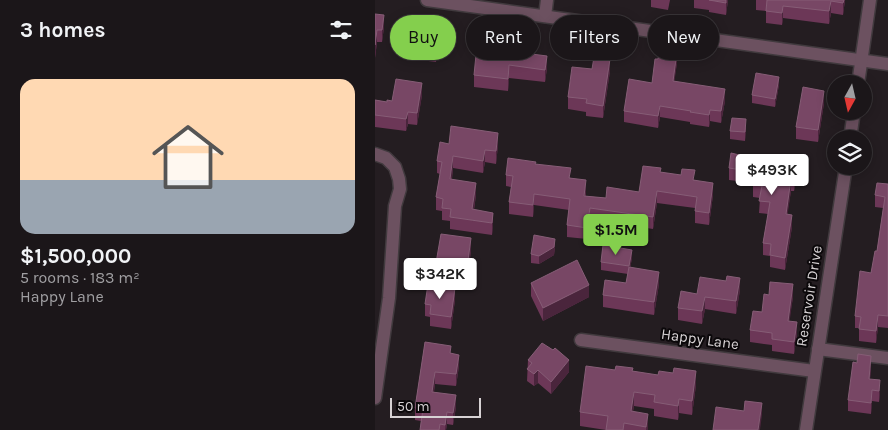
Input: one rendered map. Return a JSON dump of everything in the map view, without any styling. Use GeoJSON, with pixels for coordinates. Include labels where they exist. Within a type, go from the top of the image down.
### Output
{"type":"FeatureCollection","features":[{"type":"Feature","properties":{"kind":"street"},"geometry":{"type":"LineString","coordinates":[[427,0],[888,64]]}},
{"type":"Feature","properties":{"kind":"street"},"geometry":{"type":"LineString","coordinates":[[545,16],[547,0]]}},
{"type":"Feature","properties":{"kind":"street"},"geometry":{"type":"LineString","coordinates":[[860,75],[870,0]]}},
{"type":"Feature","properties":{"kind":"street"},"geometry":{"type":"LineString","coordinates":[[375,154],[386,158],[395,167],[400,189],[395,206],[389,298],[375,398]]}},
{"type":"Feature","properties":{"kind":"street","name":"Reservoir Drive"},"geometry":{"type":"LineString","coordinates":[[806,430],[844,175]]}},
{"type":"Feature","properties":{"kind":"street","name":"Happy Lane"},"geometry":{"type":"LineString","coordinates":[[581,340],[814,371]]}},
{"type":"Feature","properties":{"kind":"street"},"geometry":{"type":"LineString","coordinates":[[818,349],[888,358]]}},
{"type":"Feature","properties":{"kind":"building"},"geometry":{"type":"Polygon","coordinates":[[[709,0],[726,0],[726,3],[709,0]]]}},
{"type":"Feature","properties":{"kind":"building"},"geometry":{"type":"Polygon","coordinates":[[[767,0],[844,0],[843,3],[831,1],[829,11],[783,6],[782,13],[766,11],[767,0]]]}},
{"type":"Feature","properties":{"kind":"building"},"geometry":{"type":"Polygon","coordinates":[[[375,14],[384,15],[382,30],[377,30],[375,45],[375,14]]]}},
{"type":"Feature","properties":{"kind":"building"},"geometry":{"type":"Polygon","coordinates":[[[540,55],[547,56],[545,70],[509,65],[508,79],[474,75],[476,60],[540,60],[540,55]]]}},
{"type":"Feature","properties":{"kind":"building"},"geometry":{"type":"Polygon","coordinates":[[[594,60],[610,60],[603,106],[586,103],[587,99],[568,97],[572,67],[592,69],[594,60]]]}},
{"type":"Feature","properties":{"kind":"building"},"geometry":{"type":"Polygon","coordinates":[[[655,60],[676,60],[673,81],[725,89],[721,111],[710,110],[709,115],[660,106],[658,116],[624,111],[629,79],[652,83],[655,60]]]}},
{"type":"Feature","properties":{"kind":"building"},"geometry":{"type":"Polygon","coordinates":[[[756,73],[779,77],[775,99],[752,95],[756,73]]]}},
{"type":"Feature","properties":{"kind":"building"},"geometry":{"type":"Polygon","coordinates":[[[396,79],[422,83],[417,113],[408,112],[406,119],[375,115],[375,100],[392,101],[396,79]]]}},
{"type":"Feature","properties":{"kind":"building"},"geometry":{"type":"Polygon","coordinates":[[[803,87],[824,91],[818,130],[796,127],[803,87]]]}},
{"type":"Feature","properties":{"kind":"building"},"geometry":{"type":"Polygon","coordinates":[[[732,118],[746,119],[745,132],[730,131],[732,118]]]}},
{"type":"Feature","properties":{"kind":"building"},"geometry":{"type":"Polygon","coordinates":[[[451,126],[498,133],[496,151],[485,150],[483,161],[453,156],[450,179],[476,183],[472,209],[493,213],[492,223],[450,217],[451,209],[442,208],[443,199],[436,197],[442,162],[437,161],[440,142],[449,144],[451,126]]]}},
{"type":"Feature","properties":{"kind":"building"},"geometry":{"type":"Polygon","coordinates":[[[731,153],[797,163],[794,179],[791,179],[786,214],[792,215],[785,258],[770,255],[771,244],[763,243],[770,202],[759,201],[762,186],[753,185],[755,172],[729,168],[731,153]]]}},
{"type":"Feature","properties":{"kind":"building"},"geometry":{"type":"Polygon","coordinates":[[[508,158],[536,162],[535,164],[571,168],[569,178],[586,180],[584,196],[606,198],[607,187],[639,192],[643,166],[661,168],[660,172],[681,175],[682,169],[695,170],[693,180],[713,183],[709,213],[695,211],[697,197],[657,191],[653,217],[590,208],[587,228],[567,225],[570,199],[534,194],[533,205],[509,202],[513,176],[506,175],[508,158]]]}},
{"type":"Feature","properties":{"kind":"building"},"geometry":{"type":"Polygon","coordinates":[[[877,183],[888,184],[888,316],[878,315],[876,331],[859,329],[861,317],[855,316],[860,271],[871,273],[875,251],[877,251],[885,197],[875,195],[877,183]]]}},
{"type":"Feature","properties":{"kind":"building"},"geometry":{"type":"Polygon","coordinates":[[[441,234],[471,238],[467,268],[436,263],[441,234]]]}},
{"type":"Feature","properties":{"kind":"building"},"geometry":{"type":"Polygon","coordinates":[[[534,235],[555,239],[554,247],[539,256],[531,254],[534,235]]]}},
{"type":"Feature","properties":{"kind":"building"},"geometry":{"type":"Polygon","coordinates":[[[603,245],[632,250],[629,266],[601,262],[603,245]]]}},
{"type":"Feature","properties":{"kind":"building"},"geometry":{"type":"Polygon","coordinates":[[[577,260],[589,285],[543,308],[531,283],[577,260]]]}},
{"type":"Feature","properties":{"kind":"building"},"geometry":{"type":"Polygon","coordinates":[[[629,267],[659,272],[654,302],[603,295],[605,280],[626,283],[629,267]]]}},
{"type":"Feature","properties":{"kind":"building"},"geometry":{"type":"Polygon","coordinates":[[[727,276],[740,278],[736,301],[705,297],[702,311],[678,308],[681,291],[697,294],[700,277],[726,281],[727,276]]]}},
{"type":"Feature","properties":{"kind":"building"},"geometry":{"type":"Polygon","coordinates":[[[770,282],[793,284],[788,321],[797,322],[794,342],[772,339],[772,333],[750,330],[753,311],[762,312],[764,294],[769,295],[770,282]]]}},
{"type":"Feature","properties":{"kind":"building"},"geometry":{"type":"Polygon","coordinates":[[[428,284],[455,288],[451,317],[430,314],[431,305],[425,304],[428,284]]]}},
{"type":"Feature","properties":{"kind":"building"},"geometry":{"type":"Polygon","coordinates":[[[425,342],[451,346],[450,353],[459,355],[456,374],[435,372],[432,392],[456,395],[453,413],[447,412],[445,425],[440,424],[439,430],[420,430],[423,409],[415,408],[425,342]]]}},
{"type":"Feature","properties":{"kind":"building"},"geometry":{"type":"Polygon","coordinates":[[[542,343],[553,350],[555,348],[569,360],[551,382],[538,370],[534,374],[527,369],[532,363],[528,360],[542,343]]]}},
{"type":"Feature","properties":{"kind":"building"},"geometry":{"type":"Polygon","coordinates":[[[858,354],[871,356],[869,379],[880,380],[879,391],[872,390],[871,403],[848,400],[853,362],[857,363],[858,354]]]}},
{"type":"Feature","properties":{"kind":"building"},"geometry":{"type":"Polygon","coordinates":[[[586,366],[615,370],[616,366],[633,368],[632,371],[658,375],[659,371],[673,373],[674,368],[696,371],[692,401],[679,399],[678,406],[654,402],[655,395],[634,392],[631,411],[648,414],[646,427],[624,423],[623,430],[606,430],[608,416],[580,412],[586,366]]]}},
{"type":"Feature","properties":{"kind":"building"},"geometry":{"type":"Polygon","coordinates":[[[745,401],[762,403],[758,430],[713,430],[716,407],[744,411],[745,401]]]}}]}
